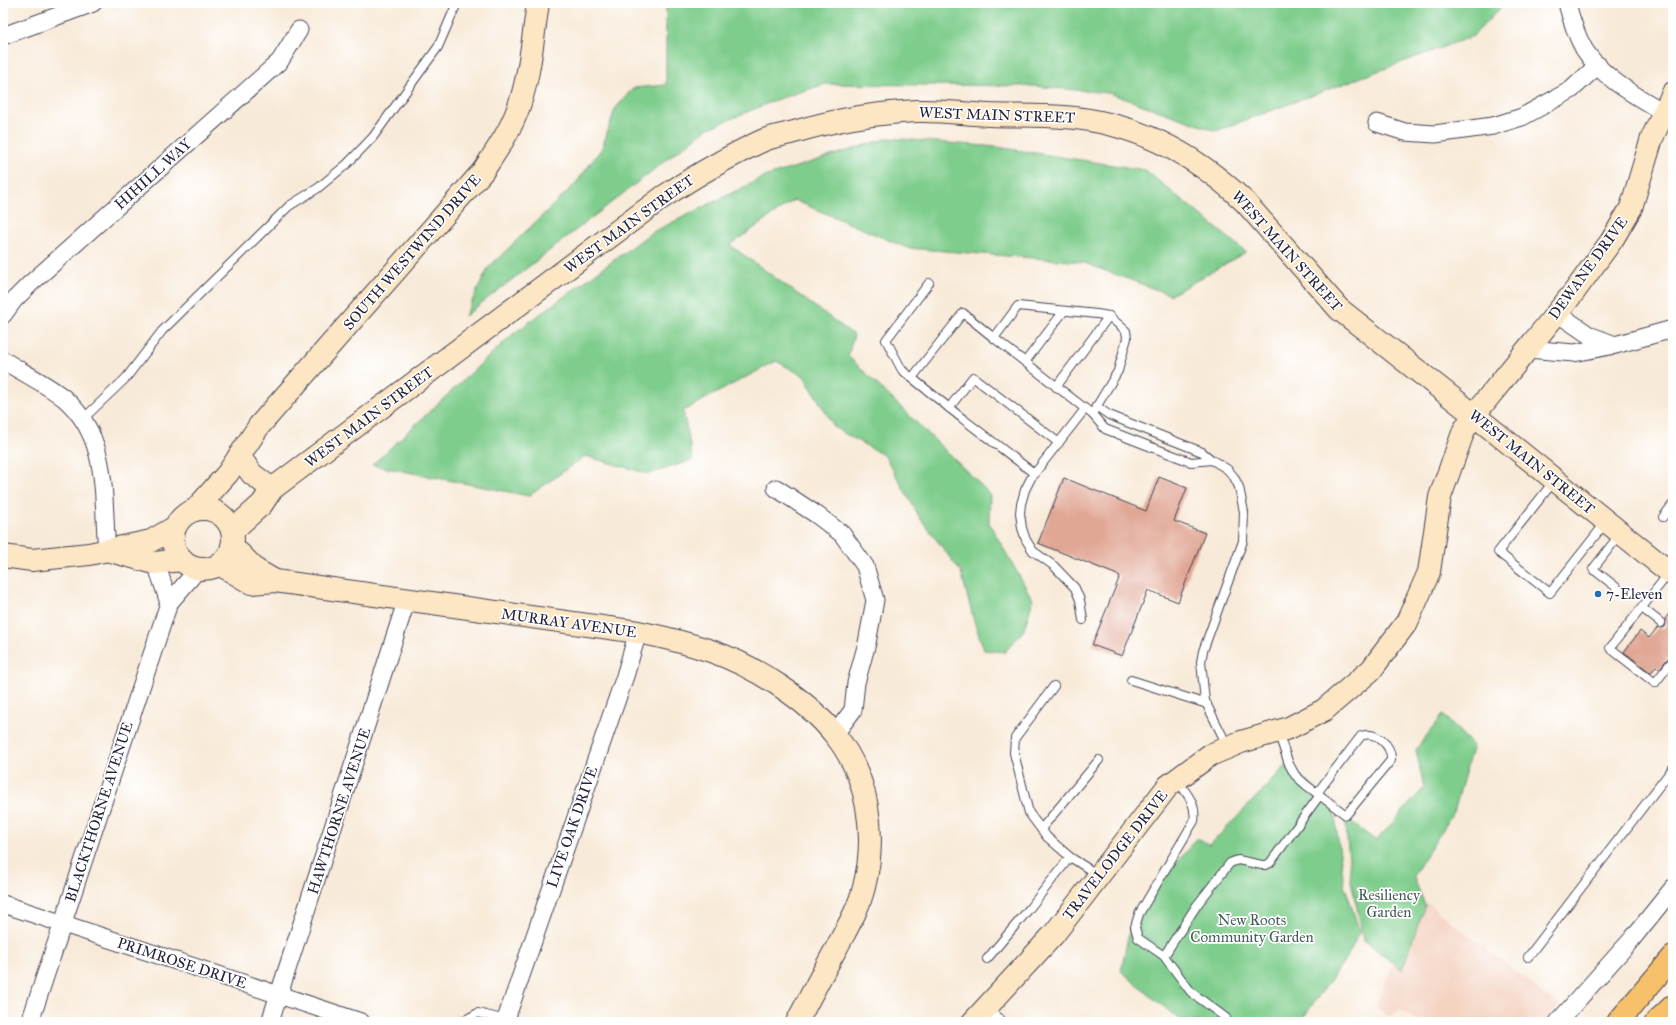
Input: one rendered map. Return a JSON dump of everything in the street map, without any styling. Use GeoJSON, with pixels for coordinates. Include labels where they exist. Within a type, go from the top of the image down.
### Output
{"type":"FeatureCollection","features":[{"type":"Feature","properties":{"kind":"highway"},"geometry":{"type":"LineString","coordinates":[[1618,1022],[1673,957]]}},
{"type":"Feature","properties":{"kind":"highway"},"geometry":{"type":"LineString","coordinates":[[1656,1022],[1673,1006]]}},
{"type":"Feature","properties":{"kind":"street"},"geometry":{"type":"LineString","coordinates":[[3,36],[93,3]]}},
{"type":"Feature","properties":{"kind":"street","name":"SOUTH WESTWIND DRIVE"},"geometry":{"type":"LineString","coordinates":[[195,510],[215,489],[260,426],[483,171],[514,119],[523,91],[538,3]]}},
{"type":"Feature","properties":{"kind":"street"},"geometry":{"type":"LineString","coordinates":[[1567,3],[1572,22],[1584,49],[1598,65],[1624,89],[1663,112]]}},
{"type":"Feature","properties":{"kind":"street","name":"HIHILL WAY"},"geometry":{"type":"LineString","coordinates":[[3,315],[14,300],[30,284],[280,62],[299,30]]}},
{"type":"Feature","properties":{"kind":"street"},"geometry":{"type":"LineString","coordinates":[[1377,123],[1405,132],[1435,134],[1493,126],[1522,117],[1571,90],[1598,65]]}},
{"type":"Feature","properties":{"kind":"street","name":"DEWANE DRIVE"},"geometry":{"type":"LineString","coordinates":[[1474,415],[1557,313],[1612,240],[1631,208],[1652,138],[1673,93]]}},
{"type":"Feature","properties":{"kind":"street","name":"WEST MAIN STREET"},"geometry":{"type":"LineString","coordinates":[[227,528],[262,504],[272,490],[663,197],[694,176],[765,140],[819,124],[865,116],[918,111],[1086,119],[1130,130],[1173,148],[1211,172],[1245,202],[1339,309],[1614,528],[1672,572]]}},
{"type":"Feature","properties":{"kind":"street"},"geometry":{"type":"LineString","coordinates":[[1557,313],[1589,335],[1615,345]]}},
{"type":"Feature","properties":{"kind":"street"},"geometry":{"type":"LineString","coordinates":[[1528,349],[1574,353],[1615,345],[1673,329]]}},
{"type":"Feature","properties":{"kind":"street"},"geometry":{"type":"LineString","coordinates":[[3,360],[54,391],[70,404],[83,419],[96,445],[100,459],[107,550]]}},
{"type":"Feature","properties":{"kind":"street","name":"TRAVELODGE DRIVE"},"geometry":{"type":"LineString","coordinates":[[984,1018],[1054,934],[1168,786],[1210,756],[1241,742],[1289,728],[1324,710],[1371,670],[1407,622],[1429,572],[1440,497],[1464,430],[1474,415]]}},
{"type":"Feature","properties":{"kind":"street"},"geometry":{"type":"LineString","coordinates":[[233,464],[252,474],[272,490]]}},
{"type":"Feature","properties":{"kind":"street","name":"SOUTH WESTWIND DRIVE"},"geometry":{"type":"LineString","coordinates":[[227,528],[233,464]]}},
{"type":"Feature","properties":{"kind":"street"},"geometry":{"type":"LineString","coordinates":[[776,488],[817,515],[842,534],[865,566],[875,600],[867,643],[856,683],[853,710],[835,734]]}},
{"type":"Feature","properties":{"kind":"street"},"geometry":{"type":"LineString","coordinates":[[3,556],[32,560],[68,557],[151,541],[175,527],[183,516],[195,510]]}},
{"type":"Feature","properties":{"kind":"street","name":"MURRAY AVENUE"},"geometry":{"type":"LineString","coordinates":[[195,510],[210,510],[227,528],[256,570],[275,581]]}},
{"type":"Feature","properties":{"kind":"street"},"geometry":{"type":"LineString","coordinates":[[175,527],[173,539],[175,550],[200,564]]}},
{"type":"Feature","properties":{"kind":"street"},"geometry":{"type":"LineString","coordinates":[[107,550],[156,563],[200,564],[226,558],[227,528]]}},
{"type":"Feature","properties":{"kind":"street"},"geometry":{"type":"LineString","coordinates":[[156,563],[169,603]]}},
{"type":"Feature","properties":{"kind":"street","name":"MURRAY AVENUE"},"geometry":{"type":"LineString","coordinates":[[200,564],[251,583],[275,581],[638,632],[689,644],[713,652],[759,673],[799,701],[835,734],[854,766],[866,801],[870,836],[868,866],[864,888],[851,921],[797,1022]]}},
{"type":"Feature","properties":{"kind":"street","name":"BLACKTHORNE AVENUE"},"geometry":{"type":"LineString","coordinates":[[30,1022],[169,603],[200,564]]}},
{"type":"Feature","properties":{"kind":"street","name":"HAWTHORNE AVENUE"},"geometry":{"type":"LineString","coordinates":[[270,1022],[407,600]]}},
{"type":"Feature","properties":{"kind":"street","name":"LIVE OAK DRIVE"},"geometry":{"type":"LineString","coordinates":[[505,1021],[625,676],[638,632]]}},
{"type":"Feature","properties":{"kind":"street"},"geometry":{"type":"LineString","coordinates":[[1558,1022],[1632,939],[1673,888]]}},
{"type":"Feature","properties":{"kind":"street","name":"PRIMROSE DRIVE"},"geometry":{"type":"LineString","coordinates":[[3,904],[361,1022]]}},
{"type":"Feature","properties":{"kind":"lane"},"geometry":{"type":"LineString","coordinates":[[83,419],[126,378],[162,331],[289,206],[318,188],[347,164],[373,137],[438,48],[457,3]]}},
{"type":"Feature","properties":{"kind":"lane"},"geometry":{"type":"LineString","coordinates":[[929,283],[886,340],[902,370],[1035,474]]}},
{"type":"Feature","properties":{"kind":"lane"},"geometry":{"type":"LineString","coordinates":[[994,338],[1018,306],[1109,316],[1126,331],[1127,338],[1118,371],[1096,406],[1088,412],[1059,443],[1035,474],[1025,490],[1021,504],[1020,513],[1022,528],[1033,551],[1054,566],[1075,588],[1080,600],[1084,620]]}},
{"type":"Feature","properties":{"kind":"lane"},"geometry":{"type":"LineString","coordinates":[[1025,362],[1064,311]]}},
{"type":"Feature","properties":{"kind":"lane"},"geometry":{"type":"LineString","coordinates":[[912,378],[963,313],[1088,412],[1105,429],[1191,462],[1212,460]]}},
{"type":"Feature","properties":{"kind":"lane"},"geometry":{"type":"LineString","coordinates":[[1056,387],[1109,316]]}},
{"type":"Feature","properties":{"kind":"lane"},"geometry":{"type":"LineString","coordinates":[[949,408],[973,377],[1059,443]]}},
{"type":"Feature","properties":{"kind":"lane"},"geometry":{"type":"LineString","coordinates":[[1096,406],[1109,415],[1202,452],[1227,469],[1239,486],[1244,512],[1243,541],[1203,651],[1201,662],[1205,701],[1228,748]]}},
{"type":"Feature","properties":{"kind":"lane"},"geometry":{"type":"LineString","coordinates":[[1554,480],[1498,552],[1550,593],[1614,528]]}},
{"type":"Feature","properties":{"kind":"lane"},"geometry":{"type":"LineString","coordinates":[[1663,517],[1673,504]]}},
{"type":"Feature","properties":{"kind":"lane"},"geometry":{"type":"LineString","coordinates":[[1614,528],[1593,569],[1621,591]]}},
{"type":"Feature","properties":{"kind":"lane"},"geometry":{"type":"LineString","coordinates":[[1672,572],[1610,648],[1655,683],[1673,660]]}},
{"type":"Feature","properties":{"kind":"lane"},"geometry":{"type":"LineString","coordinates":[[1642,608],[1661,623]]}},
{"type":"Feature","properties":{"kind":"lane"},"geometry":{"type":"LineString","coordinates":[[1131,680],[1207,704]]}},
{"type":"Feature","properties":{"kind":"lane"},"geometry":{"type":"LineString","coordinates":[[1054,686],[1015,738],[1014,753],[1029,813],[1047,837],[1070,857],[1099,876]]}},
{"type":"Feature","properties":{"kind":"lane"},"geometry":{"type":"LineString","coordinates":[[1164,956],[1197,905],[1230,864],[1238,860],[1262,865],[1270,863],[1318,794],[1361,736],[1367,733],[1373,734],[1389,747],[1391,760],[1348,814],[1344,814],[1318,794],[1296,775],[1289,764],[1278,732]]}},
{"type":"Feature","properties":{"kind":"lane"},"geometry":{"type":"LineString","coordinates":[[1041,829],[1099,760]]}},
{"type":"Feature","properties":{"kind":"lane"},"geometry":{"type":"LineString","coordinates":[[1528,957],[1673,768]]}},
{"type":"Feature","properties":{"kind":"lane"},"geometry":{"type":"LineString","coordinates":[[1177,780],[1194,804],[1196,812],[1194,821],[1139,914],[1135,927],[1138,938],[1164,956],[1191,992],[1226,1018]]}},
{"type":"Feature","properties":{"kind":"lane"},"geometry":{"type":"LineString","coordinates":[[987,959],[1070,857]]}},
{"type":"Feature","properties":{"kind":"lane"},"geometry":{"type":"LineString","coordinates":[[461,1022],[478,1013],[505,1021]]}},
{"type":"Feature","properties":{"kind":"shaded area"},"geometry":{"type":"Polygon","coordinates":[[[1427,903],[1560,1006],[1544,1022],[1417,1022],[1401,1010],[1389,1017],[1375,1006],[1418,904],[1427,903]]]}},
{"type":"Feature","properties":{"kind":"green space"},"geometry":{"type":"Polygon","coordinates":[[[666,3],[1505,3],[1473,36],[1216,131],[1109,93],[1033,86],[825,84],[778,99],[705,130],[465,316],[488,268],[576,183],[602,148],[615,109],[633,88],[666,85],[666,3]]]}},
{"type":"Feature","properties":{"kind":"green space"},"geometry":{"type":"Polygon","coordinates":[[[888,138],[997,147],[1145,170],[1246,252],[1171,295],[1082,262],[907,248],[794,200],[730,245],[854,335],[848,356],[990,494],[989,523],[1033,600],[1024,630],[1005,652],[984,650],[974,621],[961,572],[920,518],[885,456],[835,428],[804,376],[776,361],[683,411],[693,460],[649,474],[585,456],[529,496],[372,465],[513,334],[651,233],[764,177],[888,138]]]}},
{"type":"Feature","properties":{"kind":"green space","name":"Resiliency Garden"},"geometry":{"type":"Polygon","coordinates":[[[1443,715],[1473,745],[1454,812],[1413,876],[1425,905],[1402,970],[1364,940],[1351,881],[1345,817],[1376,841],[1424,788],[1416,749],[1443,715]]]}},
{"type":"Feature","properties":{"kind":"green space","name":"New Roots Community Garden"},"geometry":{"type":"Polygon","coordinates":[[[1287,765],[1333,803],[1344,884],[1360,932],[1347,957],[1300,1022],[1182,1022],[1121,971],[1132,918],[1197,838],[1210,845],[1287,765]]]}},
{"type":"Feature","properties":{"kind":"building"},"geometry":{"type":"Polygon","coordinates":[[[1159,477],[1187,488],[1174,521],[1205,533],[1178,602],[1148,590],[1122,656],[1092,645],[1120,576],[1038,543],[1064,478],[1146,511],[1159,477]]]}},
{"type":"Feature","properties":{"kind":"building"},"geometry":{"type":"Polygon","coordinates":[[[1673,608],[1673,655],[1669,657],[1659,669],[1656,666],[1651,673],[1624,652],[1640,631],[1649,638],[1658,627],[1665,627],[1665,619],[1673,608]]]}},
{"type":"Feature","properties":{"kind":"place","name":"7-Eleven"},"geometry":{"type":"Point","coordinates":[1598,594]}}]}
